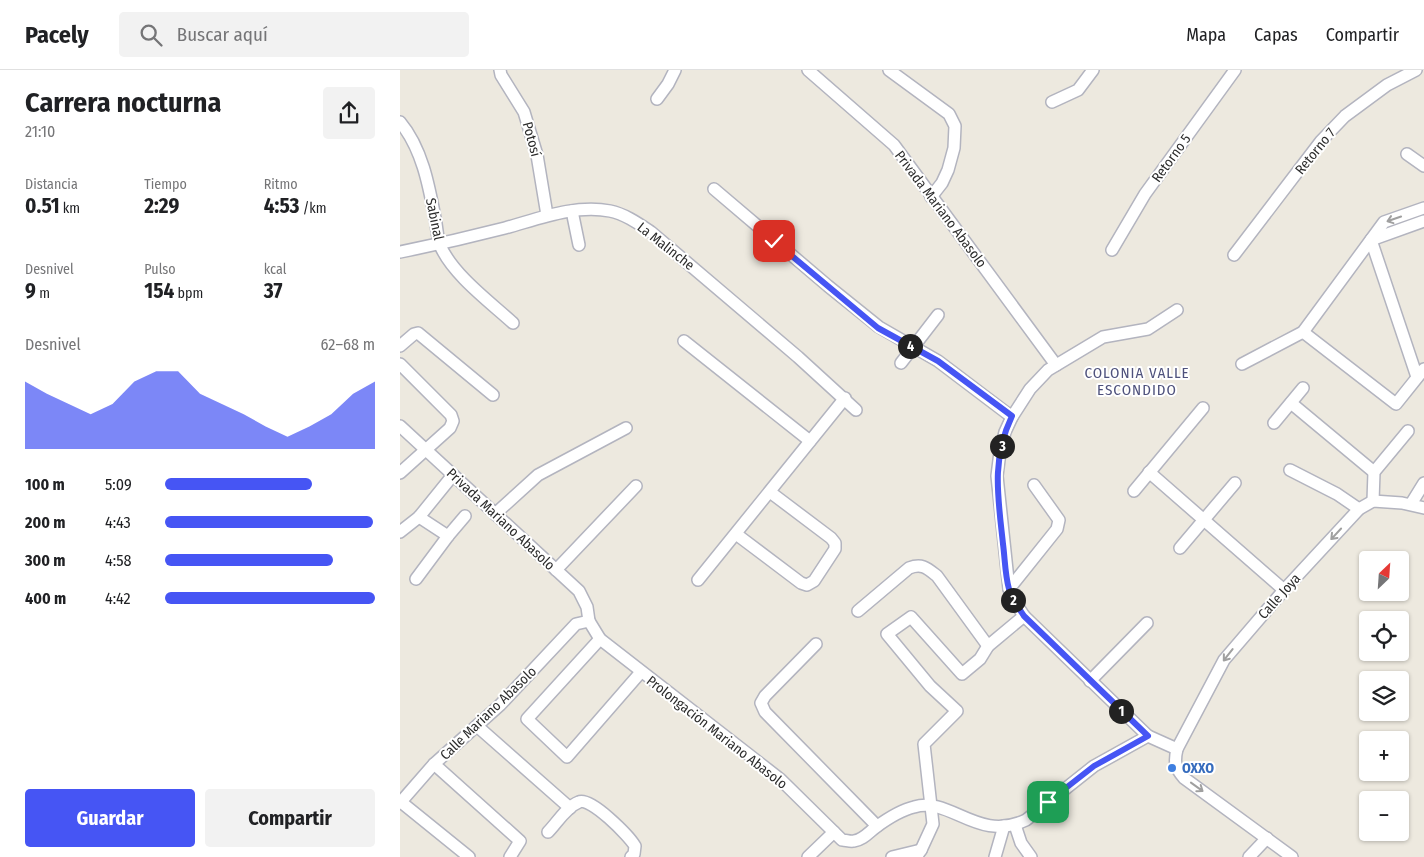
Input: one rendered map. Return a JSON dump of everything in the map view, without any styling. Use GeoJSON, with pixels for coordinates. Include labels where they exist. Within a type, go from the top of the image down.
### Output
{"type":"FeatureCollection","features":[{"type":"Feature","properties":{"kind":"street","name":"Potosí"},"geometry":{"type":"LineString","coordinates":[[500,70],[501,75],[524,112],[537,155],[547,215]]}},
{"type":"Feature","properties":{"kind":"street"},"geometry":{"type":"LineString","coordinates":[[657,99],[675,70]]}},
{"type":"Feature","properties":{"kind":"street","name":"Privada Mariano Abasolo"},"geometry":{"type":"LineString","coordinates":[[808,70],[894,145],[1056,365]]}},
{"type":"Feature","properties":{"kind":"street"},"geometry":{"type":"LineString","coordinates":[[889,70],[949,114],[955,126],[954,148],[948,170],[942,183],[931,197]]}},
{"type":"Feature","properties":{"kind":"street"},"geometry":{"type":"LineString","coordinates":[[1052,102],[1078,90],[1093,70]]}},
{"type":"Feature","properties":{"kind":"street","name":"Retorno 5"},"geometry":{"type":"LineString","coordinates":[[1112,250],[1145,194],[1235,70]]}},
{"type":"Feature","properties":{"kind":"street","name":"Retorno 7"},"geometry":{"type":"LineString","coordinates":[[1234,255],[1321,141],[1345,116],[1387,85],[1416,70]]}},
{"type":"Feature","properties":{"kind":"street","name":"Sabinal"},"geometry":{"type":"LineString","coordinates":[[400,122],[420,157],[440,244],[448,258],[467,282],[513,323]]}},
{"type":"Feature","properties":{"kind":"street"},"geometry":{"type":"LineString","coordinates":[[1407,154],[1424,166]]}},
{"type":"Feature","properties":{"kind":"street"},"geometry":{"type":"LineString","coordinates":[[714,189],[878,328],[938,361],[1012,416]]}},
{"type":"Feature","properties":{"kind":"street"},"geometry":{"type":"LineString","coordinates":[[1242,364],[1303,332],[1384,222],[1424,208]]}},
{"type":"Feature","properties":{"kind":"street","name":"La Malinche"},"geometry":{"type":"LineString","coordinates":[[400,252],[440,244],[547,215],[589,210],[611,211],[630,219],[651,232],[845,398],[856,410]]}},
{"type":"Feature","properties":{"kind":"street"},"geometry":{"type":"LineString","coordinates":[[572,212],[579,245]]}},
{"type":"Feature","properties":{"kind":"street"},"geometry":{"type":"LineString","coordinates":[[1372,240],[1424,221]]}},
{"type":"Feature","properties":{"kind":"street"},"geometry":{"type":"LineString","coordinates":[[1303,332],[1396,404],[1421,373],[1372,240]]}},
{"type":"Feature","properties":{"kind":"street"},"geometry":{"type":"LineString","coordinates":[[1177,310],[1148,329],[1103,337],[1048,370],[1030,389],[1012,416],[1005,432],[997,476],[1009,589],[1024,616],[1090,681],[1148,736],[1177,749],[1174,760],[1180,774],[1292,857]]}},
{"type":"Feature","properties":{"kind":"street"},"geometry":{"type":"LineString","coordinates":[[901,363],[938,315]]}},
{"type":"Feature","properties":{"kind":"street"},"geometry":{"type":"LineString","coordinates":[[400,346],[414,334],[418,333],[493,394]]}},
{"type":"Feature","properties":{"kind":"street"},"geometry":{"type":"LineString","coordinates":[[684,341],[810,441]]}},
{"type":"Feature","properties":{"kind":"street"},"geometry":{"type":"LineString","coordinates":[[400,364],[451,415],[453,421],[450,428],[400,473]]}},
{"type":"Feature","properties":{"kind":"street"},"geometry":{"type":"LineString","coordinates":[[1274,423],[1303,388]]}},
{"type":"Feature","properties":{"kind":"street"},"geometry":{"type":"LineString","coordinates":[[698,580],[845,398]]}},
{"type":"Feature","properties":{"kind":"street"},"geometry":{"type":"LineString","coordinates":[[1291,403],[1374,472]]}},
{"type":"Feature","properties":{"kind":"street"},"geometry":{"type":"LineString","coordinates":[[1134,491],[1203,408]]}},
{"type":"Feature","properties":{"kind":"street","name":"Privada Mariano Abasolo"},"geometry":{"type":"LineString","coordinates":[[400,426],[579,591],[588,607],[589,621]]}},
{"type":"Feature","properties":{"kind":"street"},"geometry":{"type":"LineString","coordinates":[[496,514],[538,475],[626,428]]}},
{"type":"Feature","properties":{"kind":"street"},"geometry":{"type":"LineString","coordinates":[[1408,431],[1374,472],[1374,501],[1411,504],[1424,508]]}},
{"type":"Feature","properties":{"kind":"street"},"geometry":{"type":"LineString","coordinates":[[1290,470],[1337,494],[1359,509]]}},
{"type":"Feature","properties":{"kind":"street"},"geometry":{"type":"LineString","coordinates":[[1149,472],[1284,590]]}},
{"type":"Feature","properties":{"kind":"street"},"geometry":{"type":"LineString","coordinates":[[400,532],[419,517],[453,475]]}},
{"type":"Feature","properties":{"kind":"street"},"geometry":{"type":"LineString","coordinates":[[1180,548],[1235,483]]}},
{"type":"Feature","properties":{"kind":"street"},"geometry":{"type":"LineString","coordinates":[[1411,504],[1424,483]]}},
{"type":"Feature","properties":{"kind":"street"},"geometry":{"type":"LineString","coordinates":[[556,570],[636,486]]}},
{"type":"Feature","properties":{"kind":"street"},"geometry":{"type":"LineString","coordinates":[[1009,589],[1058,529],[1059,520],[1034,486]]}},
{"type":"Feature","properties":{"kind":"street"},"geometry":{"type":"LineString","coordinates":[[736,534],[801,582],[808,585],[814,581],[835,549],[834,543],[770,492]]}},
{"type":"Feature","properties":{"kind":"street","name":"Calle Joya"},"geometry":{"type":"LineString","coordinates":[[1177,749],[1224,660],[1284,590],[1359,509],[1374,501]]}},
{"type":"Feature","properties":{"kind":"street"},"geometry":{"type":"LineString","coordinates":[[416,579],[465,516]]}},
{"type":"Feature","properties":{"kind":"street"},"geometry":{"type":"LineString","coordinates":[[419,517],[448,536]]}},
{"type":"Feature","properties":{"kind":"street"},"geometry":{"type":"LineString","coordinates":[[858,611],[909,568],[917,565],[927,568],[937,576],[988,646]]}},
{"type":"Feature","properties":{"kind":"street"},"geometry":{"type":"LineString","coordinates":[[892,857],[919,854],[933,824],[924,744],[957,711],[930,686],[887,634],[911,617],[962,674],[980,659],[988,646],[1024,616]]}},
{"type":"Feature","properties":{"kind":"street","name":"Calle Mariano Abasolo"},"geometry":{"type":"LineString","coordinates":[[400,803],[434,764],[500,705],[576,624],[589,621]]}},
{"type":"Feature","properties":{"kind":"street","name":"Prolongación Mariano Abasolo"},"geometry":{"type":"LineString","coordinates":[[589,621],[600,639],[780,779],[842,840],[852,842],[862,839],[877,826],[898,813],[915,806],[931,806],[946,810],[972,822],[990,827],[1009,825]]}},
{"type":"Feature","properties":{"kind":"street"},"geometry":{"type":"LineString","coordinates":[[1090,681],[1147,623]]}},
{"type":"Feature","properties":{"kind":"street"},"geometry":{"type":"LineString","coordinates":[[600,639],[526,719],[567,757],[640,672]]}},
{"type":"Feature","properties":{"kind":"street"},"geometry":{"type":"LineString","coordinates":[[816,644],[765,696],[761,703],[765,712],[877,826]]}},
{"type":"Feature","properties":{"kind":"street"},"geometry":{"type":"LineString","coordinates":[[477,726],[570,808]]}},
{"type":"Feature","properties":{"kind":"street"},"geometry":{"type":"LineString","coordinates":[[995,857],[1009,825],[1026,820],[1094,766],[1148,736]]}},
{"type":"Feature","properties":{"kind":"street"},"geometry":{"type":"LineString","coordinates":[[434,764],[520,841],[510,857]]}},
{"type":"Feature","properties":{"kind":"street"},"geometry":{"type":"LineString","coordinates":[[548,832],[570,808],[585,800],[595,806],[631,839],[635,846],[634,854],[631,857]]}},
{"type":"Feature","properties":{"kind":"street"},"geometry":{"type":"LineString","coordinates":[[400,803],[469,857]]}},
{"type":"Feature","properties":{"kind":"street"},"geometry":{"type":"LineString","coordinates":[[1009,825],[1031,857]]}},
{"type":"Feature","properties":{"kind":"street"},"geometry":{"type":"LineString","coordinates":[[808,857],[834,832]]}},
{"type":"Feature","properties":{"kind":"street"},"geometry":{"type":"LineString","coordinates":[[1249,857],[1267,838]]}},
{"type":"Feature","properties":{"kind":"place","name":"OXXO"},"geometry":{"type":"Point","coordinates":[1172,768]}},
{"type":"Feature","properties":{"kind":"district","name":"COLONIA VALLE ESCONDIDO"},"geometry":{"type":"Point","coordinates":[1137,382]}},
{"type":"Feature","properties":{"kind":"route"},"geometry":{"type":"LineString","coordinates":[[774,241],[878,328],[938,361],[1012,416],[1005,432],[1000,452],[997,476],[1006,571],[1013,599],[1024,616],[1148,736],[1094,766],[1048,802]]}}]}
